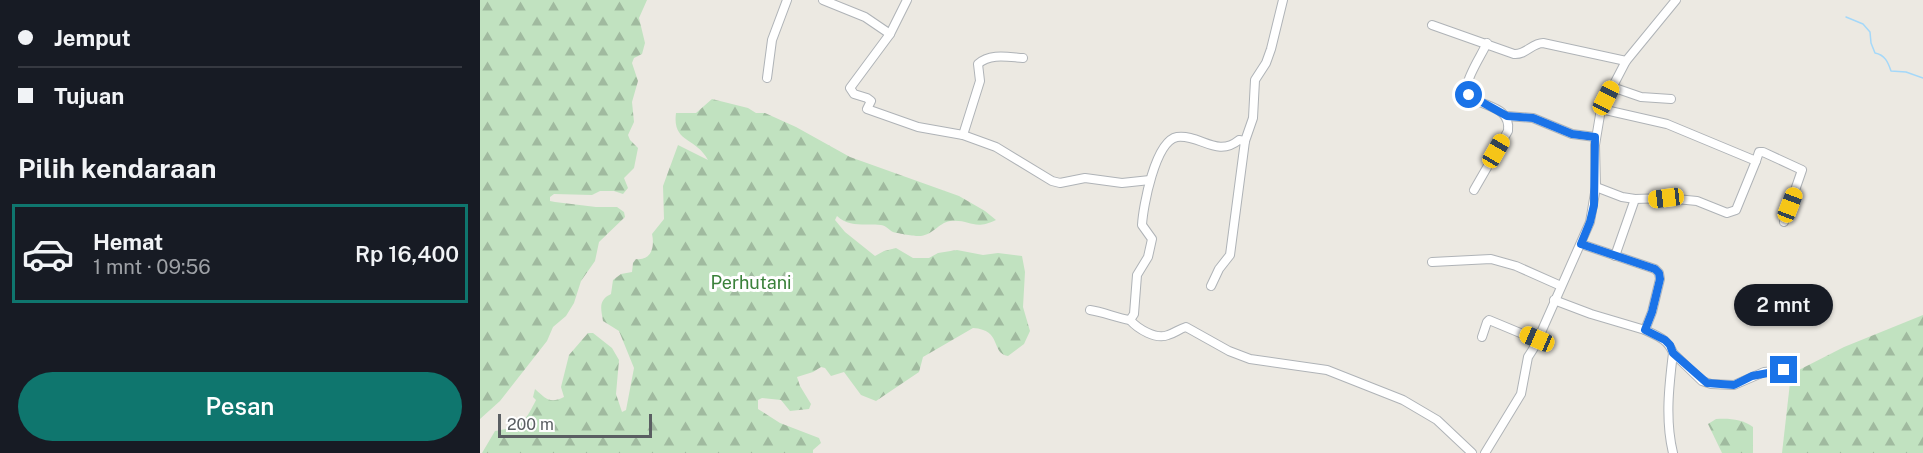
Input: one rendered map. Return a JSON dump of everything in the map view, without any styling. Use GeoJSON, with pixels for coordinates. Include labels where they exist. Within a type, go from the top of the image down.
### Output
{"type":"FeatureCollection","features":[{"type":"Feature","properties":{"kind":"street"},"geometry":{"type":"LineString","coordinates":[[767,78],[772,40],[787,0]]}},
{"type":"Feature","properties":{"kind":"street"},"geometry":{"type":"LineString","coordinates":[[823,0],[865,17],[890,34]]}},
{"type":"Feature","properties":{"kind":"street"},"geometry":{"type":"LineString","coordinates":[[908,0],[890,34],[850,88],[854,94],[871,101],[867,109],[918,127],[963,135],[996,147],[1052,181],[1060,183],[1085,178],[1122,183],[1150,180]]}},
{"type":"Feature","properties":{"kind":"street"},"geometry":{"type":"LineString","coordinates":[[1211,286],[1230,255],[1245,141],[1253,118],[1255,80],[1266,63],[1271,49],[1283,0]]}},
{"type":"Feature","properties":{"kind":"street"},"geometry":{"type":"LineString","coordinates":[[1485,453],[1521,394],[1528,357],[1590,222],[1596,187],[1595,137],[1600,109],[1626,61],[1676,0]]}},
{"type":"Feature","properties":{"kind":"street"},"geometry":{"type":"LineString","coordinates":[[1432,25],[1518,54],[1534,44],[1543,42],[1626,61]]}},
{"type":"Feature","properties":{"kind":"street"},"geometry":{"type":"LineString","coordinates":[[1487,43],[1468,82],[1467,91],[1472,98],[1507,116],[1533,118],[1572,134],[1595,137]]}},
{"type":"Feature","properties":{"kind":"street"},"geometry":{"type":"LineString","coordinates":[[963,135],[980,81],[978,64],[982,60],[999,57],[1023,58]]}},
{"type":"Feature","properties":{"kind":"street"},"geometry":{"type":"LineString","coordinates":[[1612,87],[1641,97],[1671,99]]}},
{"type":"Feature","properties":{"kind":"street"},"geometry":{"type":"LineString","coordinates":[[1600,109],[1667,124],[1756,161]]}},
{"type":"Feature","properties":{"kind":"street"},"geometry":{"type":"LineString","coordinates":[[1474,190],[1508,131],[1507,116]]}},
{"type":"Feature","properties":{"kind":"street"},"geometry":{"type":"LineString","coordinates":[[1130,320],[1134,314],[1137,274],[1148,257],[1152,239],[1142,225],[1143,209],[1159,156],[1173,139],[1179,137],[1222,147],[1232,147],[1239,140],[1245,141]]}},
{"type":"Feature","properties":{"kind":"street"},"geometry":{"type":"LineString","coordinates":[[1596,187],[1622,197],[1697,201],[1723,213],[1732,212],[1736,210],[1762,152],[1803,171],[1784,222]]}},
{"type":"Feature","properties":{"kind":"street"},"geometry":{"type":"LineString","coordinates":[[1615,256],[1635,199]]}},
{"type":"Feature","properties":{"kind":"street"},"geometry":{"type":"LineString","coordinates":[[1581,244],[1655,269],[1659,273],[1660,279],[1652,312],[1645,330]]}},
{"type":"Feature","properties":{"kind":"street"},"geometry":{"type":"LineString","coordinates":[[1432,262],[1491,259],[1516,266],[1561,286]]}},
{"type":"Feature","properties":{"kind":"street"},"geometry":{"type":"LineString","coordinates":[[1554,300],[1645,330],[1665,340],[1673,353],[1702,381],[1711,384],[1734,385],[1752,376],[1784,370]]}},
{"type":"Feature","properties":{"kind":"street"},"geometry":{"type":"LineString","coordinates":[[1090,310],[1130,320],[1138,330],[1159,335],[1167,336],[1186,327],[1229,351],[1250,359],[1299,367],[1315,367],[1375,388],[1403,400],[1437,420],[1472,453]]}},
{"type":"Feature","properties":{"kind":"street"},"geometry":{"type":"LineString","coordinates":[[1482,337],[1489,320],[1537,339]]}},
{"type":"Feature","properties":{"kind":"street"},"geometry":{"type":"LineString","coordinates":[[1673,353],[1668,407],[1669,436],[1673,453]]}},
{"type":"Feature","properties":{"kind":"green space"},"geometry":{"type":"Polygon","coordinates":[[[480,0],[647,0],[639,18],[645,43],[642,54],[634,58],[632,63],[638,81],[632,102],[634,122],[628,135],[638,148],[634,168],[624,178],[628,188],[623,194],[614,191],[600,191],[592,195],[554,194],[550,197],[550,201],[555,202],[617,207],[624,212],[625,217],[599,242],[595,261],[581,281],[574,303],[566,316],[553,327],[547,341],[500,401],[480,419],[480,0]]]}},
{"type":"Feature","properties":{"kind":"green space","name":"Perhutani"},"geometry":{"type":"Polygon","coordinates":[[[712,99],[748,108],[756,113],[765,113],[796,127],[850,157],[959,196],[985,211],[996,220],[982,225],[950,221],[922,236],[895,232],[881,225],[852,224],[837,216],[835,220],[845,232],[875,256],[896,248],[913,258],[929,258],[938,253],[957,250],[983,255],[998,253],[1022,256],[1025,272],[1023,307],[1030,331],[1024,344],[1008,356],[999,351],[989,333],[973,328],[923,357],[919,372],[876,401],[861,395],[844,372],[831,376],[825,368],[821,367],[797,377],[811,404],[809,409],[790,411],[781,400],[762,398],[758,400],[758,409],[780,423],[819,438],[821,443],[813,450],[813,453],[482,453],[495,431],[516,426],[525,419],[536,400],[533,397],[535,389],[548,399],[555,400],[564,397],[561,387],[569,355],[588,333],[593,333],[612,348],[619,360],[616,394],[622,412],[626,410],[634,368],[619,331],[603,321],[602,302],[611,294],[613,280],[621,274],[632,272],[636,259],[645,258],[651,252],[652,234],[664,219],[663,186],[678,145],[708,160],[697,147],[681,135],[676,123],[676,113],[696,113],[712,99]]]}},
{"type":"Feature","properties":{"kind":"green space"},"geometry":{"type":"Polygon","coordinates":[[[1923,315],[1923,453],[1782,453],[1791,374],[1844,347],[1923,315]]]}},
{"type":"Feature","properties":{"kind":"green space"},"geometry":{"type":"Polygon","coordinates":[[[1716,419],[1735,420],[1753,427],[1753,453],[1722,453],[1708,424],[1716,419]]]}},
{"type":"Feature","properties":{"kind":"waterway"},"geometry":{"type":"LineString","coordinates":[[1846,17],[1863,24],[1870,32],[1875,53],[1886,59],[1891,71],[1906,72],[1923,78]]}},
{"type":"Feature","properties":{"kind":"route"},"geometry":{"type":"LineString","coordinates":[[1469,95],[1507,116],[1533,118],[1572,134],[1595,137],[1594,205],[1581,244],[1655,269],[1659,273],[1660,279],[1652,312],[1645,330],[1665,340],[1673,353],[1702,381],[1711,384],[1734,385],[1764,372],[1784,370]]}}]}
